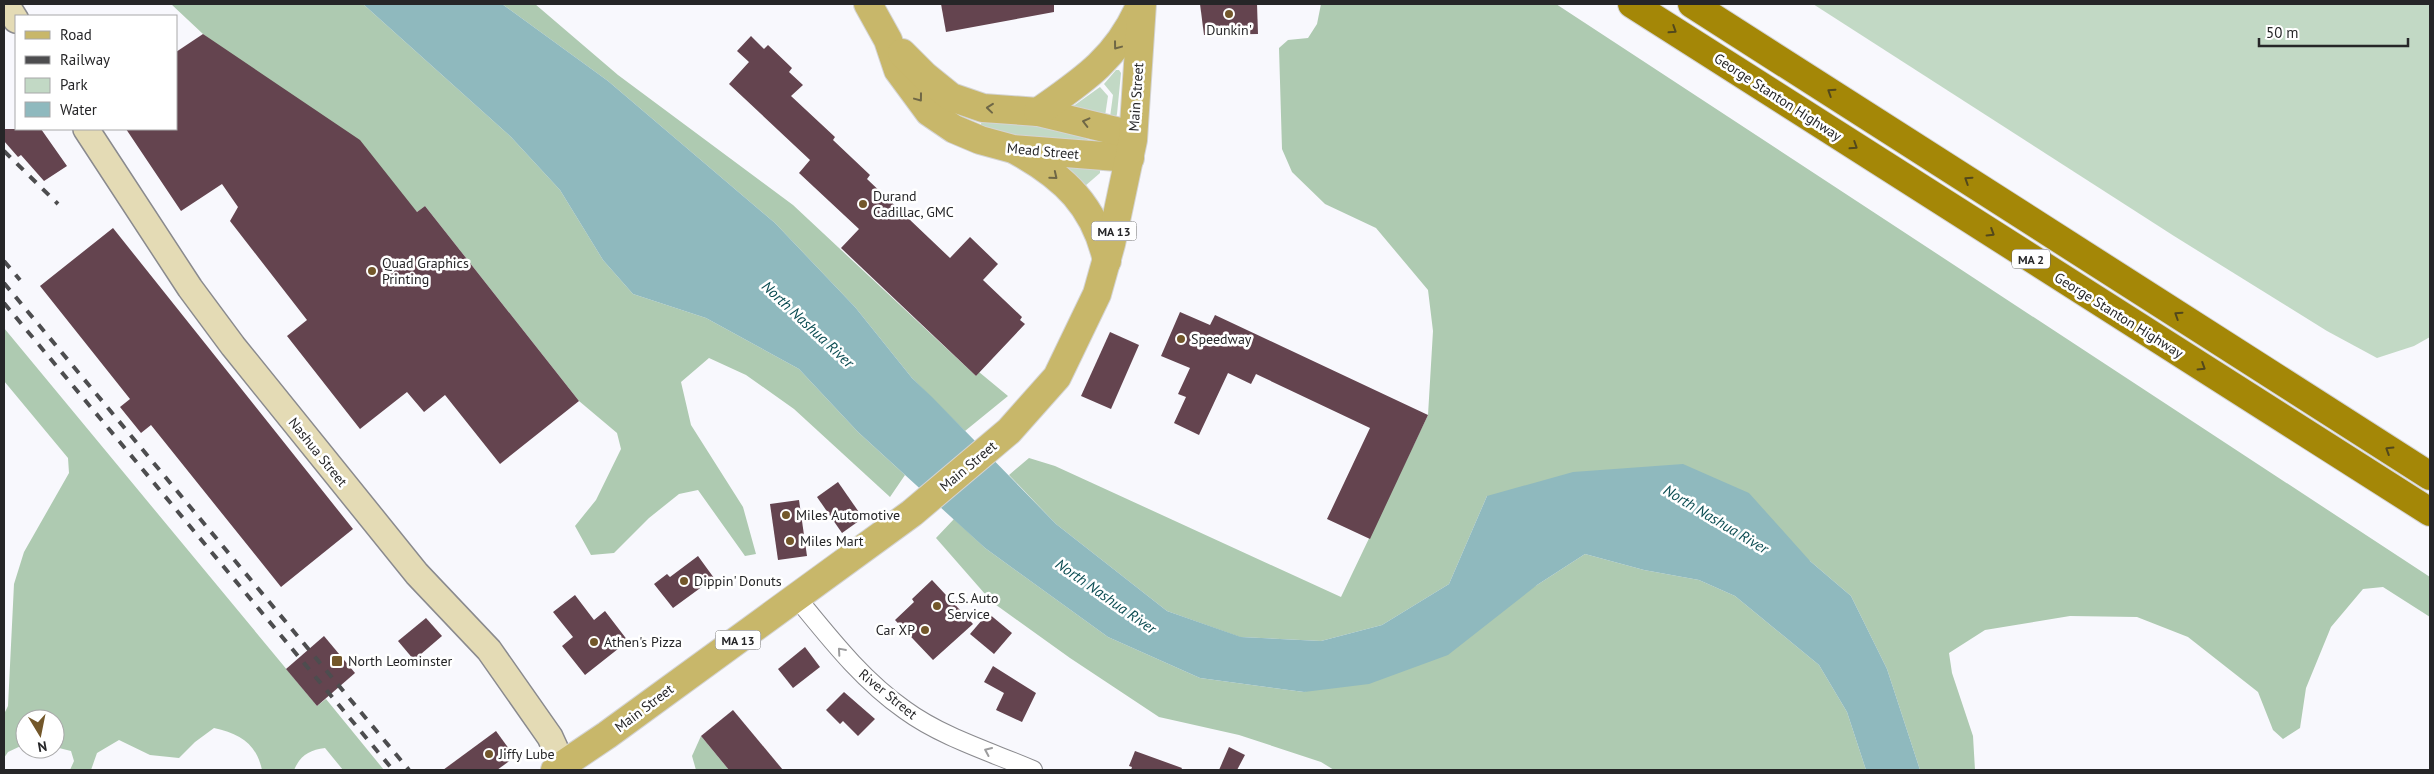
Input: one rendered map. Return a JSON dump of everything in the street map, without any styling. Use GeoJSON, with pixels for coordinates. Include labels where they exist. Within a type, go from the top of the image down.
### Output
{"type":"FeatureCollection","features":[{"type":"Feature","properties":{"kind":"highway","name":"George Stanton Highway"},"geometry":{"type":"LineString","coordinates":[[1632,4],[2430,512]]}},
{"type":"Feature","properties":{"kind":"highway","name":"MA 2"},"geometry":{"type":"LineString","coordinates":[[1692,4],[2430,476]]}},
{"type":"Feature","properties":{"kind":"main road"},"geometry":{"type":"LineString","coordinates":[[6,4],[15,18]]}},
{"type":"Feature","properties":{"kind":"main road","name":"Mead Street"},"geometry":{"type":"LineString","coordinates":[[868,4],[888,40],[898,70],[930,112],[954,129],[980,140],[1013,149],[1132,146]]}},
{"type":"Feature","properties":{"kind":"main road"},"geometry":{"type":"LineString","coordinates":[[1038,112],[1081,83],[1097,69],[1116,48],[1131,26],[1141,4]]}},
{"type":"Feature","properties":{"kind":"main road","name":"Main Street"},"geometry":{"type":"LineString","coordinates":[[561,768],[912,513],[1009,431],[1057,377],[1097,294],[1107,261],[1132,146],[1141,4]]}},
{"type":"Feature","properties":{"kind":"main road","name":"Mead Street"},"geometry":{"type":"LineString","coordinates":[[888,40],[925,76],[952,97],[983,108],[1038,112],[1132,146]]}},
{"type":"Feature","properties":{"kind":"main road","name":"Nashua Street"},"geometry":{"type":"LineString","coordinates":[[87,130],[169,258],[233,346],[417,574],[489,650],[550,737],[561,768]]}},
{"type":"Feature","properties":{"kind":"main road"},"geometry":{"type":"LineString","coordinates":[[1013,149],[1037,162],[1083,202],[1104,246],[1107,261]]}},
{"type":"Feature","properties":{"kind":"street","name":"River Street"},"geometry":{"type":"LineString","coordinates":[[796,597],[854,666],[904,709],[935,727],[1033,770]]}},
{"type":"Feature","properties":{"kind":"green space"},"geometry":{"type":"Polygon","coordinates":[[[171,4],[363,4],[511,137],[560,190],[603,260],[633,294],[706,318],[799,369],[858,432],[905,475],[890,497],[794,409],[746,375],[709,358],[681,382],[691,425],[743,507],[756,554],[745,556],[698,490],[679,494],[649,518],[614,553],[591,555],[575,526],[596,500],[621,449],[617,433],[579,401],[425,206],[417,212],[203,34],[171,4]]]}},
{"type":"Feature","properties":{"kind":"green space"},"geometry":{"type":"Polygon","coordinates":[[[502,4],[535,4],[618,75],[793,205],[976,376],[979,372],[1008,396],[965,431],[912,378],[855,307],[775,223],[608,81],[502,4]]]}},
{"type":"Feature","properties":{"kind":"green space"},"geometry":{"type":"Polygon","coordinates":[[[1321,4],[1556,4],[2430,577],[2430,617],[2383,587],[2363,589],[2331,627],[2306,688],[2300,728],[2283,739],[2273,730],[2258,692],[2188,637],[2137,617],[2070,616],[1985,630],[1949,653],[1952,673],[1973,736],[1975,770],[1920,770],[1887,669],[1851,596],[1810,561],[1487,496],[1449,584],[1382,625],[1321,641],[1240,637],[1167,611],[1056,524],[1009,475],[1029,458],[1055,466],[1341,597],[1428,415],[1433,331],[1428,290],[1376,228],[1325,204],[1292,172],[1282,149],[1279,48],[1288,40],[1308,38],[1317,24],[1321,4]]]}},
{"type":"Feature","properties":{"kind":"green space"},"geometry":{"type":"Polygon","coordinates":[[[1813,4],[2430,4],[2430,337],[2414,346],[2377,358],[2327,331],[2174,236],[1813,4]]]}},
{"type":"Feature","properties":{"kind":"green space"},"geometry":{"type":"Polygon","coordinates":[[[1116,70],[1119,70],[1121,73],[1117,114],[1116,117],[1110,117],[1113,95],[1104,84],[1116,70]]]}},
{"type":"Feature","properties":{"kind":"green space"},"geometry":{"type":"Polygon","coordinates":[[[1100,87],[1108,96],[1105,116],[1072,107],[1100,87]]]}},
{"type":"Feature","properties":{"kind":"green space"},"geometry":{"type":"Polygon","coordinates":[[[983,119],[1055,128],[1095,143],[1030,140],[980,126],[983,119]]]}},
{"type":"Feature","properties":{"kind":"green space"},"geometry":{"type":"Polygon","coordinates":[[[1061,162],[1100,164],[1100,173],[1085,186],[1061,162]]]}},
{"type":"Feature","properties":{"kind":"green space"},"geometry":{"type":"Polygon","coordinates":[[[4,328],[317,706],[326,699],[384,770],[343,770],[325,748],[306,754],[294,770],[262,770],[256,753],[246,741],[232,733],[214,728],[195,742],[179,758],[150,755],[119,740],[97,753],[91,770],[70,770],[74,761],[71,751],[65,750],[65,709],[15,709],[15,749],[8,752],[4,758],[4,714],[8,706],[14,584],[24,552],[69,473],[68,458],[4,381],[4,328]]]}},
{"type":"Feature","properties":{"kind":"green space"},"geometry":{"type":"Polygon","coordinates":[[[954,519],[985,548],[1108,637],[1200,678],[1304,692],[1537,585],[1585,554],[1644,570],[1699,580],[1735,596],[1819,665],[1847,712],[1866,770],[1334,770],[1321,762],[1239,735],[1159,717],[1070,658],[992,602],[936,538],[954,519]]]}},
{"type":"Feature","properties":{"kind":"green space"},"geometry":{"type":"Polygon","coordinates":[[[701,736],[729,770],[696,770],[692,756],[701,736]]]}},
{"type":"Feature","properties":{"kind":"water","name":"North Nashua River"},"geometry":{"type":"Polygon","coordinates":[[[363,4],[502,4],[608,81],[775,223],[855,307],[912,378],[1056,524],[1167,611],[1241,637],[1321,641],[1382,625],[1449,584],[1487,496],[1573,472],[1683,464],[1749,493],[1810,561],[1851,596],[1887,669],[1920,770],[1866,770],[1847,712],[1819,665],[1735,596],[1699,580],[1644,570],[1585,554],[1537,585],[1448,655],[1369,684],[1304,692],[1200,678],[1108,637],[985,548],[858,432],[799,369],[706,318],[633,294],[603,260],[560,190],[511,137],[363,4]]]}},
{"type":"Feature","properties":{"kind":"building"},"geometry":{"type":"Polygon","coordinates":[[[941,4],[1054,4],[1054,12],[946,32],[941,4]]]}},
{"type":"Feature","properties":{"kind":"building","name":"Dunkin'"},"geometry":{"type":"Polygon","coordinates":[[[1200,4],[1257,4],[1258,34],[1204,35],[1200,4]]]}},
{"type":"Feature","properties":{"kind":"building","name":"Quad Graphics Printing"},"geometry":{"type":"Polygon","coordinates":[[[203,34],[360,140],[417,212],[425,206],[579,401],[500,464],[445,395],[424,412],[407,392],[360,429],[287,336],[307,320],[230,221],[238,207],[222,184],[181,211],[127,130],[178,130],[178,51],[203,34]]]}},
{"type":"Feature","properties":{"kind":"building","name":"Durand Cadillac, GMC"},"geometry":{"type":"Polygon","coordinates":[[[751,36],[764,49],[768,45],[792,68],[789,72],[803,85],[791,96],[835,137],[833,140],[870,175],[867,179],[950,258],[970,237],[998,264],[983,280],[1022,317],[1020,320],[1025,324],[976,376],[841,248],[859,229],[799,173],[810,160],[729,84],[749,62],[737,51],[751,36]]]}},
{"type":"Feature","properties":{"kind":"building"},"geometry":{"type":"Polygon","coordinates":[[[4,129],[42,130],[67,166],[44,181],[21,155],[18,157],[4,141],[4,129]]]}},
{"type":"Feature","properties":{"kind":"building"},"geometry":{"type":"Polygon","coordinates":[[[113,228],[353,529],[281,587],[151,425],[141,433],[120,407],[130,399],[40,286],[113,228]]]}},
{"type":"Feature","properties":{"kind":"building"},"geometry":{"type":"Polygon","coordinates":[[[1180,312],[1210,325],[1215,315],[1428,415],[1370,539],[1327,519],[1370,428],[1256,374],[1251,384],[1228,373],[1199,435],[1174,423],[1186,397],[1178,394],[1190,368],[1161,356],[1180,312]]]}},
{"type":"Feature","properties":{"kind":"building"},"geometry":{"type":"Polygon","coordinates":[[[1110,332],[1139,345],[1111,409],[1081,396],[1110,332]]]}},
{"type":"Feature","properties":{"kind":"building"},"geometry":{"type":"Polygon","coordinates":[[[838,482],[863,518],[842,533],[817,497],[838,482]]]}},
{"type":"Feature","properties":{"kind":"building"},"geometry":{"type":"Polygon","coordinates":[[[799,500],[807,556],[778,560],[770,504],[799,500]]]}},
{"type":"Feature","properties":{"kind":"building","name":"Dippin' Donuts"},"geometry":{"type":"Polygon","coordinates":[[[698,556],[714,578],[673,608],[654,584],[667,574],[670,577],[698,556]]]}},
{"type":"Feature","properties":{"kind":"building"},"geometry":{"type":"Polygon","coordinates":[[[932,580],[973,624],[933,660],[895,620],[914,602],[912,599],[932,580]]]}},
{"type":"Feature","properties":{"kind":"building"},"geometry":{"type":"Polygon","coordinates":[[[575,595],[594,620],[605,611],[628,641],[585,675],[562,646],[573,637],[553,612],[575,595]]]}},
{"type":"Feature","properties":{"kind":"building"},"geometry":{"type":"Polygon","coordinates":[[[988,613],[1012,633],[994,654],[970,634],[988,613]]]}},
{"type":"Feature","properties":{"kind":"building"},"geometry":{"type":"Polygon","coordinates":[[[426,618],[442,636],[414,660],[398,641],[426,618]]]}},
{"type":"Feature","properties":{"kind":"building"},"geometry":{"type":"Polygon","coordinates":[[[324,636],[355,673],[317,706],[286,669],[324,636]]]}},
{"type":"Feature","properties":{"kind":"building"},"geometry":{"type":"Polygon","coordinates":[[[805,647],[820,667],[793,688],[778,669],[805,647]]]}},
{"type":"Feature","properties":{"kind":"building"},"geometry":{"type":"Polygon","coordinates":[[[993,666],[1036,693],[1022,722],[996,710],[1004,693],[984,682],[993,666]]]}},
{"type":"Feature","properties":{"kind":"building"},"geometry":{"type":"Polygon","coordinates":[[[844,692],[875,719],[858,736],[843,721],[840,724],[826,710],[844,692]]]}},
{"type":"Feature","properties":{"kind":"building"},"geometry":{"type":"Polygon","coordinates":[[[733,710],[783,770],[729,770],[701,736],[733,710]]]}},
{"type":"Feature","properties":{"kind":"building","name":"Jiffy Lube"},"geometry":{"type":"Polygon","coordinates":[[[496,731],[515,757],[497,770],[443,770],[496,731]]]}},
{"type":"Feature","properties":{"kind":"building"},"geometry":{"type":"Polygon","coordinates":[[[1229,747],[1245,755],[1237,770],[1219,770],[1229,747]]]}},
{"type":"Feature","properties":{"kind":"building"},"geometry":{"type":"Polygon","coordinates":[[[1135,751],[1182,768],[1181,770],[1131,770],[1132,767],[1129,766],[1135,751]]]}},
{"type":"Feature","properties":{"kind":"railway"},"geometry":{"type":"LineString","coordinates":[[4,151],[58,204]]}},
{"type":"Feature","properties":{"kind":"railway"},"geometry":{"type":"LineString","coordinates":[[4,261],[20,280]]}},
{"type":"Feature","properties":{"kind":"railway"},"geometry":{"type":"LineString","coordinates":[[4,283],[409,770]]}},
{"type":"Feature","properties":{"kind":"railway"},"geometry":{"type":"LineString","coordinates":[[4,303],[393,770]]}},
{"type":"Feature","properties":{"kind":"place","name":"Dunkin'"},"geometry":{"type":"Point","coordinates":[1229,14]}},
{"type":"Feature","properties":{"kind":"place","name":"Durand Cadillac, GMC"},"geometry":{"type":"Point","coordinates":[863,204]}},
{"type":"Feature","properties":{"kind":"place","name":"Quad Graphics Printing"},"geometry":{"type":"Point","coordinates":[372,271]}},
{"type":"Feature","properties":{"kind":"place","name":"Speedway"},"geometry":{"type":"Point","coordinates":[1181,339]}},
{"type":"Feature","properties":{"kind":"place","name":"Miles Automotive"},"geometry":{"type":"Point","coordinates":[786,515]}},
{"type":"Feature","properties":{"kind":"place","name":"Miles Mart"},"geometry":{"type":"Point","coordinates":[790,541]}},
{"type":"Feature","properties":{"kind":"place","name":"Dippin' Donuts"},"geometry":{"type":"Point","coordinates":[684,581]}},
{"type":"Feature","properties":{"kind":"place","name":"C.S. Auto Service"},"geometry":{"type":"Point","coordinates":[937,606]}},
{"type":"Feature","properties":{"kind":"place","name":"Car XP"},"geometry":{"type":"Point","coordinates":[925,630]}},
{"type":"Feature","properties":{"kind":"place","name":"Athen's Pizza"},"geometry":{"type":"Point","coordinates":[594,642]}},
{"type":"Feature","properties":{"kind":"place","name":"North Leominster"},"geometry":{"type":"Point","coordinates":[337,661]}},
{"type":"Feature","properties":{"kind":"place","name":"Jiffy Lube"},"geometry":{"type":"Point","coordinates":[489,754]}}]}
